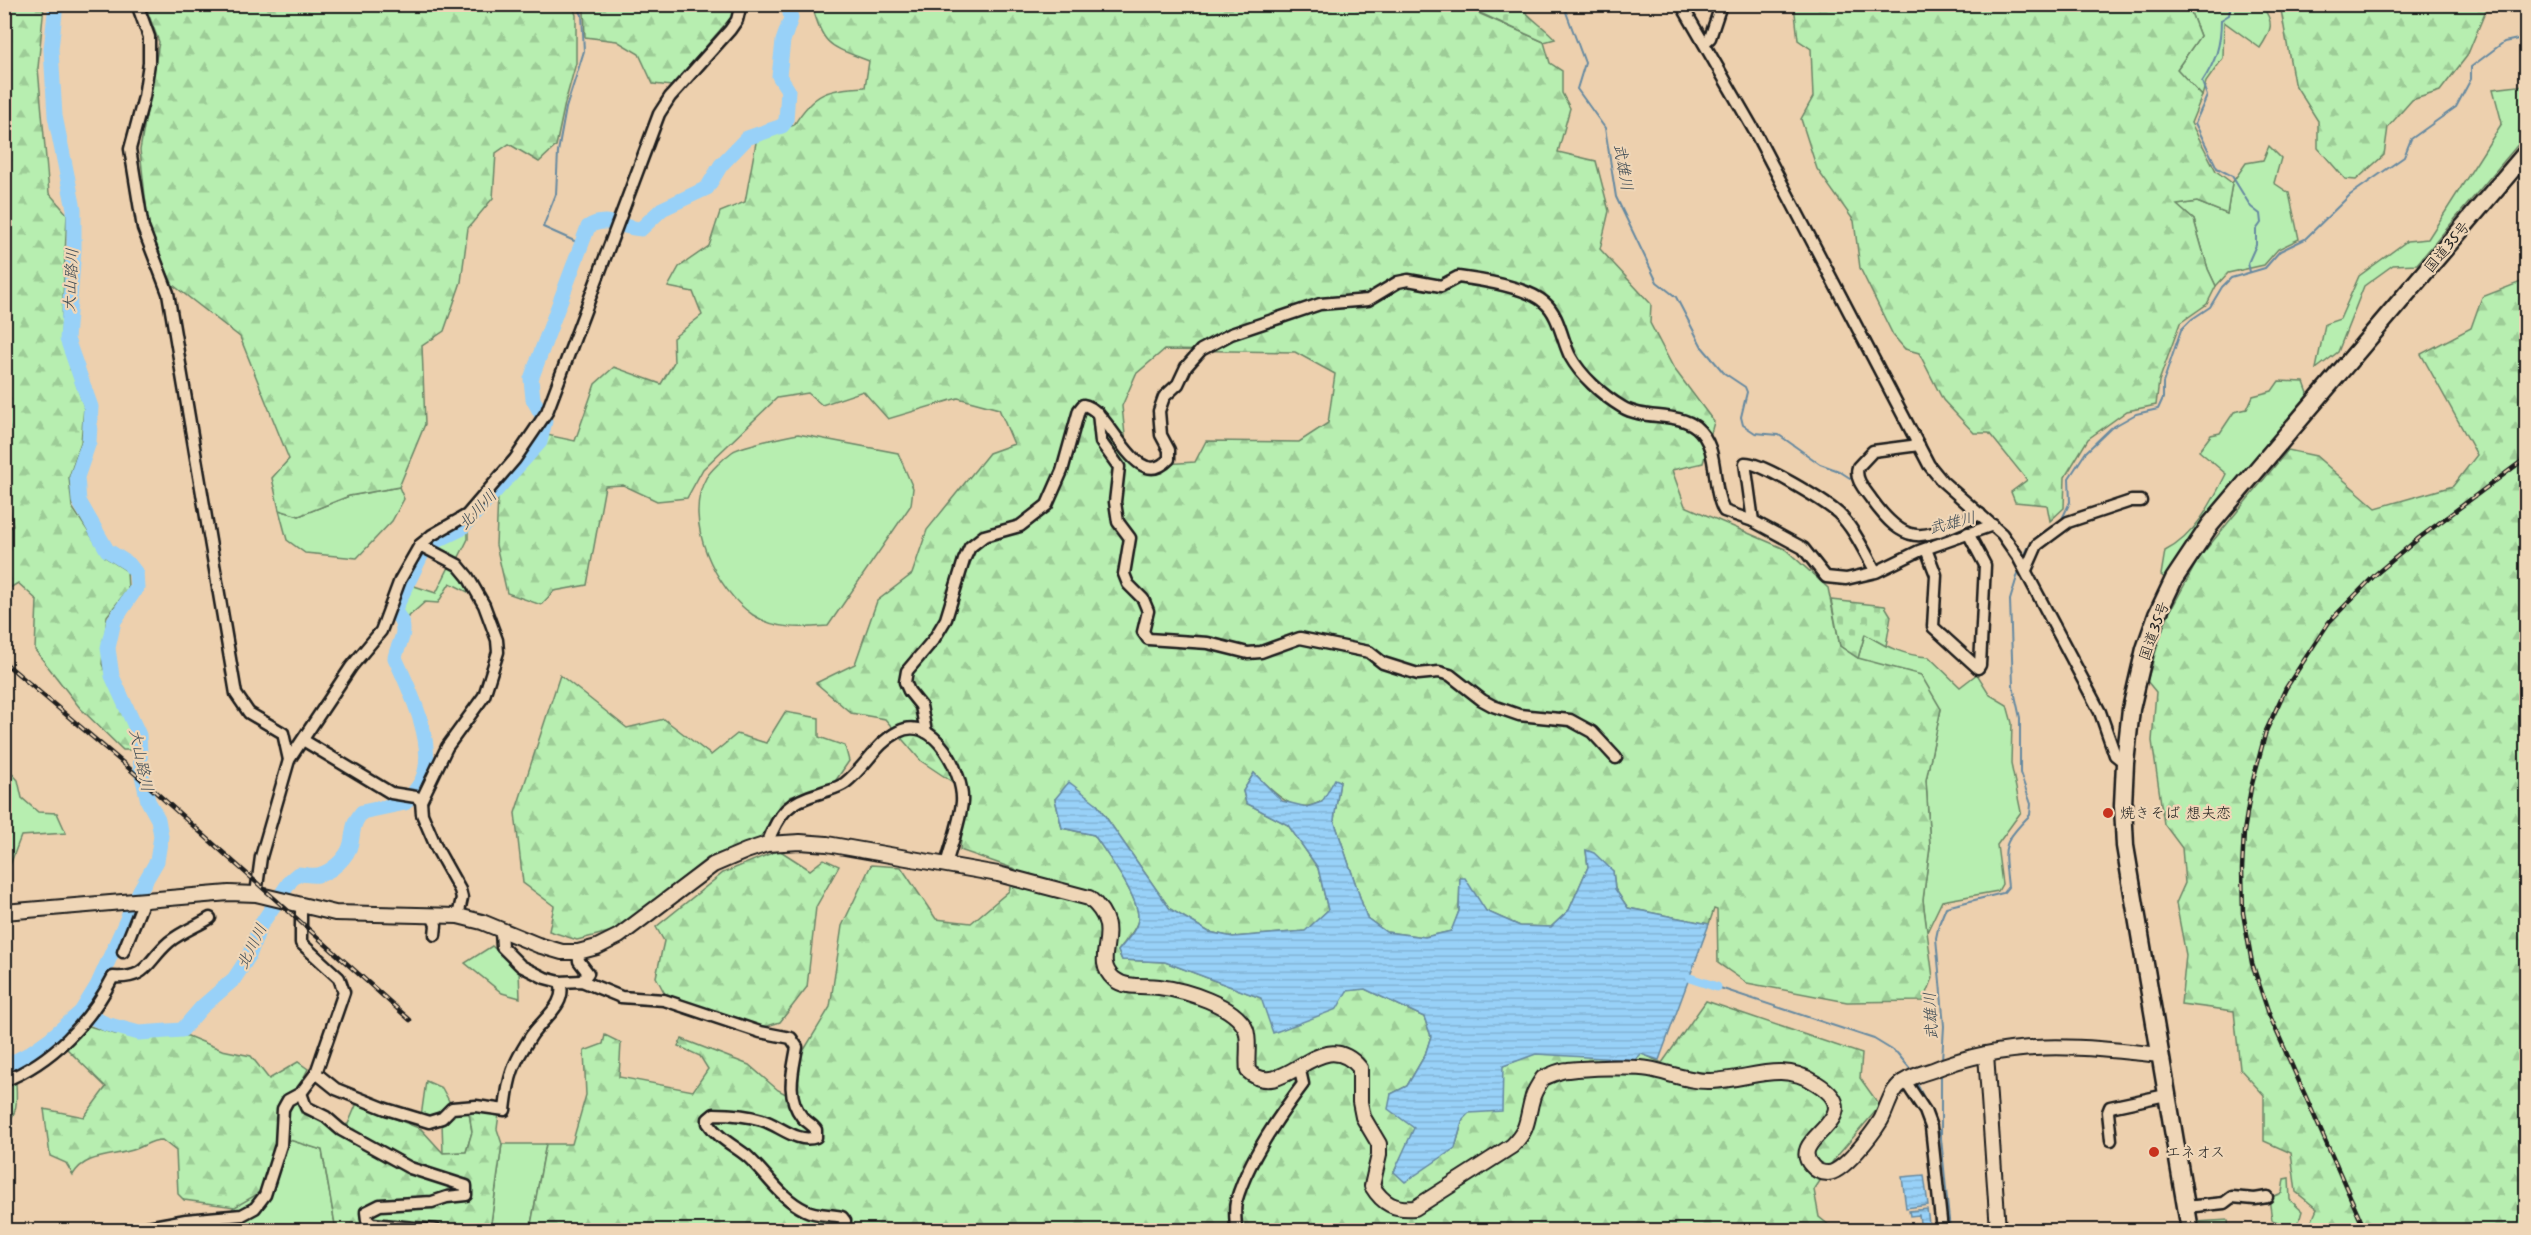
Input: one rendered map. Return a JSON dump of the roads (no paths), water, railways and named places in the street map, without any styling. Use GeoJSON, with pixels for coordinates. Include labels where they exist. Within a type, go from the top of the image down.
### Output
{"type":"FeatureCollection","features":[{"type":"Feature","properties":{"kind":"highway","name":"国道35号"},"geometry":{"type":"LineString","coordinates":[[2190,1230],[2125,846],[2125,764],[2131,709],[2145,649],[2157,615],[2174,579],[2210,525],[2526,153]]}},
{"type":"Feature","properties":{"kind":"street"},"geometry":{"type":"LineString","coordinates":[[137,4],[148,37],[149,63],[144,97],[130,149],[143,228],[168,293],[236,694],[249,713],[283,732],[289,760]]}},
{"type":"Feature","properties":{"kind":"street"},"geometry":{"type":"LineString","coordinates":[[256,894],[261,857],[289,760],[351,667],[381,631],[400,580],[420,545],[432,535],[467,515],[515,459],[547,412],[659,114],[670,98],[730,30],[737,20],[741,4]]}},
{"type":"Feature","properties":{"kind":"street"},"geometry":{"type":"LineString","coordinates":[[1681,4],[1755,132],[1929,465],[1942,481],[1980,514],[1988,527],[2002,534],[2023,564],[2100,712],[2115,755],[2125,764]]}},
{"type":"Feature","properties":{"kind":"street"},"geometry":{"type":"LineString","coordinates":[[1704,43],[1710,38],[1720,8],[1716,4]]}},
{"type":"Feature","properties":{"kind":"street"},"geometry":{"type":"LineString","coordinates":[[926,732],[921,706],[905,682],[907,671],[934,639],[946,619],[970,547],[984,536],[1020,526],[1047,505],[1062,471],[1079,410],[1083,405],[1092,406],[1098,412],[1124,449],[1140,465],[1151,468],[1162,466],[1169,459],[1169,450],[1161,435],[1159,411],[1164,397],[1178,384],[1186,367],[1201,350],[1231,334],[1320,304],[1368,300],[1398,282],[1408,280],[1441,286],[1458,277],[1476,279],[1526,293],[1545,303],[1555,320],[1570,357],[1584,375],[1624,409],[1639,414],[1686,421],[1696,427],[1708,443],[1724,511],[1753,521],[1803,548],[1826,577],[1846,579],[1876,572],[1926,549],[1988,527]]}},
{"type":"Feature","properties":{"kind":"street"},"geometry":{"type":"LineString","coordinates":[[1098,412],[1101,442],[1119,466],[1115,502],[1118,522],[1130,538],[1124,574],[1128,584],[1143,599],[1148,611],[1143,632],[1148,639],[1208,643],[1248,653],[1261,652],[1300,638],[1370,652],[1383,663],[1418,674],[1439,672],[1450,675],[1482,700],[1519,715],[1570,720],[1592,732],[1617,758]]}},
{"type":"Feature","properties":{"kind":"street"},"geometry":{"type":"LineString","coordinates":[[1919,445],[1873,451],[1858,467],[1857,478],[1886,519],[1902,533],[1917,537],[1980,514]]}},
{"type":"Feature","properties":{"kind":"street"},"geometry":{"type":"LineString","coordinates":[[1753,521],[1745,463],[1751,462],[1839,513],[1876,572]]}},
{"type":"Feature","properties":{"kind":"street"},"geometry":{"type":"LineString","coordinates":[[2023,564],[2037,545],[2068,522],[2131,501],[2140,501]]}},
{"type":"Feature","properties":{"kind":"street"},"geometry":{"type":"LineString","coordinates":[[1926,549],[1936,575],[1933,627],[1978,668],[1985,565],[1968,533]]}},
{"type":"Feature","properties":{"kind":"street"},"geometry":{"type":"LineString","coordinates":[[414,798],[484,696],[498,652],[497,640],[484,605],[468,577],[458,565],[420,545]]}},
{"type":"Feature","properties":{"kind":"street"},"geometry":{"type":"LineString","coordinates":[[767,844],[774,824],[796,800],[845,783],[885,741],[899,731],[909,729],[926,732],[944,748],[960,782],[962,802],[946,865]]}},
{"type":"Feature","properties":{"kind":"street"},"geometry":{"type":"LineString","coordinates":[[303,740],[391,793],[414,798]]}},
{"type":"Feature","properties":{"kind":"street"},"geometry":{"type":"LineString","coordinates":[[414,798],[437,849],[460,890],[462,897],[458,916]]}},
{"type":"Feature","properties":{"kind":"street"},"geometry":{"type":"LineString","coordinates":[[4,912],[229,893],[256,894],[334,913],[458,916],[482,922],[538,945],[562,952],[578,952],[597,947],[619,936],[713,866],[767,844],[800,842],[827,844],[1008,876],[1089,898],[1100,907],[1107,919],[1109,936],[1104,963],[1108,974],[1118,982],[1129,986],[1159,987],[1222,1006],[1240,1020],[1247,1033],[1248,1071],[1256,1078],[1266,1080],[1277,1078],[1323,1054],[1338,1052],[1350,1057],[1360,1068],[1360,1102],[1363,1117],[1379,1144],[1379,1155],[1372,1186],[1378,1196],[1388,1205],[1401,1210],[1415,1209],[1512,1146],[1522,1136],[1528,1123],[1533,1096],[1543,1078],[1566,1070],[1647,1068],[1688,1079],[1712,1081],[1779,1071],[1795,1072],[1831,1092],[1835,1099],[1836,1109],[1833,1118],[1810,1143],[1807,1153],[1809,1163],[1816,1171],[1827,1173],[1836,1172],[1844,1166],[1880,1121],[1895,1089],[1911,1078],[1957,1060],[2048,1046],[2076,1046],[2160,1055]]}},
{"type":"Feature","properties":{"kind":"street"},"geometry":{"type":"LineString","coordinates":[[123,952],[144,900]]}},
{"type":"Feature","properties":{"kind":"street"},"geometry":{"type":"LineString","coordinates":[[131,1230],[208,1217],[233,1217],[255,1208],[266,1196],[281,1145],[283,1108],[288,1100],[301,1094],[316,1073],[344,992],[339,978],[302,943],[301,904]]}},
{"type":"Feature","properties":{"kind":"street"},"geometry":{"type":"LineString","coordinates":[[431,914],[436,925],[435,935]]}},
{"type":"Feature","properties":{"kind":"street"},"geometry":{"type":"LineString","coordinates":[[4,1081],[30,1070],[74,1033],[94,1010],[113,977],[130,978],[140,974],[170,941],[210,918]]}},
{"type":"Feature","properties":{"kind":"street"},"geometry":{"type":"LineString","coordinates":[[501,930],[502,947],[521,966],[545,978],[560,982],[582,981],[621,997],[664,1000],[760,1032],[791,1038],[795,1041],[797,1047],[791,1085],[792,1097],[804,1119],[816,1130],[816,1137],[809,1139],[792,1134],[764,1121],[740,1114],[714,1114],[708,1119],[708,1123],[720,1137],[745,1155],[769,1178],[776,1190],[805,1210],[819,1215],[842,1217],[845,1221],[841,1230]]}},
{"type":"Feature","properties":{"kind":"street"},"geometry":{"type":"LineString","coordinates":[[578,952],[579,961],[588,973],[582,981]]}},
{"type":"Feature","properties":{"kind":"street"},"geometry":{"type":"LineString","coordinates":[[316,1073],[336,1089],[386,1109],[429,1122],[442,1118],[452,1108],[476,1106],[505,1110],[508,1086],[516,1062],[531,1035],[556,1007],[563,989],[560,982]]}},
{"type":"Feature","properties":{"kind":"street"},"geometry":{"type":"LineString","coordinates":[[1986,1054],[1998,1230]]}},
{"type":"Feature","properties":{"kind":"street"},"geometry":{"type":"LineString","coordinates":[[1236,1230],[1235,1205],[1245,1178],[1284,1108],[1304,1084],[1299,1066]]}},
{"type":"Feature","properties":{"kind":"street"},"geometry":{"type":"LineString","coordinates":[[1911,1078],[1931,1127],[1942,1230]]}},
{"type":"Feature","properties":{"kind":"street"},"geometry":{"type":"LineString","coordinates":[[301,1094],[306,1107],[326,1117],[341,1130],[410,1168],[466,1186],[466,1195],[447,1197],[432,1202],[380,1205],[366,1212],[367,1220],[372,1224],[436,1230]]}},
{"type":"Feature","properties":{"kind":"street"},"geometry":{"type":"LineString","coordinates":[[2111,1140],[2108,1112],[2110,1107],[2166,1095]]}},
{"type":"Feature","properties":{"kind":"street"},"geometry":{"type":"LineString","coordinates":[[2186,1207],[2224,1203],[2232,1197],[2255,1199],[2267,1197]]}},
{"type":"Feature","properties":{"kind":"water"},"geometry":{"type":"Polygon","coordinates":[[[1254,773],[1282,801],[1307,807],[1322,802],[1335,779],[1340,781],[1334,820],[1367,918],[1386,932],[1425,937],[1451,931],[1459,911],[1460,878],[1465,878],[1486,911],[1520,926],[1551,927],[1569,910],[1588,867],[1586,850],[1594,853],[1613,871],[1615,889],[1628,908],[1709,924],[1659,1060],[1641,1054],[1635,1060],[1536,1054],[1503,1066],[1502,1111],[1469,1113],[1463,1119],[1455,1148],[1405,1182],[1394,1172],[1414,1128],[1388,1109],[1391,1094],[1407,1086],[1425,1055],[1431,1036],[1424,1017],[1365,989],[1347,991],[1337,1009],[1273,1033],[1261,998],[1165,962],[1122,960],[1118,951],[1133,932],[1138,919],[1134,900],[1094,835],[1062,828],[1055,799],[1069,782],[1096,803],[1170,909],[1209,932],[1233,937],[1305,931],[1328,910],[1318,868],[1288,825],[1246,803],[1243,791],[1254,773]]]}},
{"type":"Feature","properties":{"kind":"water"},"geometry":{"type":"Polygon","coordinates":[[[1924,1175],[1928,1205],[1906,1208],[1902,1177],[1924,1175]]]}},
{"type":"Feature","properties":{"kind":"water"},"geometry":{"type":"Polygon","coordinates":[[[1927,1209],[1930,1230],[1921,1230],[1919,1215],[1910,1216],[1909,1211],[1927,1209]]]}},
{"type":"Feature","properties":{"kind":"waterway","name":"大山路川"},"geometry":{"type":"LineString","coordinates":[[4,1067],[27,1055],[51,1038],[81,1012],[97,986],[140,890],[157,861],[161,836],[158,819],[148,801],[141,771],[139,735],[112,676],[108,648],[114,621],[137,587],[136,573],[129,564],[107,550],[79,501],[77,477],[89,442],[91,407],[67,339],[74,249],[74,209],[55,116],[51,49],[56,4]]}},
{"type":"Feature","properties":{"kind":"waterway"},"geometry":{"type":"LineString","coordinates":[[577,4],[582,15],[584,51],[566,108],[558,152],[556,194],[543,227],[581,244]]}},
{"type":"Feature","properties":{"kind":"waterway","name":"北川川"},"geometry":{"type":"LineString","coordinates":[[81,1012],[106,1024],[139,1033],[182,1030],[202,1007],[234,979],[249,956],[260,926],[291,880],[298,874],[318,875],[334,867],[349,848],[355,824],[362,812],[405,803],[416,789],[426,767],[426,751],[420,718],[395,658],[403,628],[395,609],[422,554],[436,541],[461,529],[540,442],[545,421],[533,399],[531,379],[588,227],[607,222],[641,229],[662,209],[707,188],[721,165],[747,138],[782,126],[786,121],[788,90],[779,76],[783,41],[791,18],[788,4]]}},
{"type":"Feature","properties":{"kind":"waterway","name":"武雄川"},"geometry":{"type":"LineString","coordinates":[[1563,4],[1585,63],[1577,89],[1605,128],[1616,197],[1657,282],[1676,297],[1702,347],[1724,373],[1745,387],[1747,392],[1741,417],[1743,425],[1755,433],[1779,435],[1820,464],[1839,471],[1853,480]]}},
{"type":"Feature","properties":{"kind":"waterway"},"geometry":{"type":"LineString","coordinates":[[2231,4],[2229,15],[2221,20],[2217,52],[2202,82],[2207,96],[2195,123],[2217,168],[2232,176],[2251,207],[2260,214],[2261,223],[2256,230],[2256,245],[2248,263],[2250,272]]}},
{"type":"Feature","properties":{"kind":"waterway"},"geometry":{"type":"LineString","coordinates":[[2023,559],[2028,548],[2040,534],[2061,521],[2070,502],[2069,478],[2086,452],[2111,428],[2136,414],[2158,409],[2163,398],[2163,383],[2181,330],[2210,307],[2222,287],[2231,278],[2265,268],[2280,251],[2305,239],[2350,195],[2404,157],[2411,139],[2456,107],[2471,79],[2471,67],[2504,42],[2518,39],[2526,33]]}},
{"type":"Feature","properties":{"kind":"waterway","name":"武雄川"},"geometry":{"type":"LineString","coordinates":[[1869,505],[1882,522],[1905,539],[1917,541],[1930,539],[1977,523],[1983,524]]}},
{"type":"Feature","properties":{"kind":"waterway","name":"武雄川"},"geometry":{"type":"LineString","coordinates":[[1942,1060],[1944,1026],[1936,938],[1939,924],[1946,907],[2003,893],[2008,887],[2006,847],[2013,833],[2030,815],[2031,804],[2020,773],[2020,718],[2013,686],[2010,600],[2020,567]]}},
{"type":"Feature","properties":{"kind":"waterway"},"geometry":{"type":"LineString","coordinates":[[1690,978],[1717,987]]}},
{"type":"Feature","properties":{"kind":"waterway"},"geometry":{"type":"LineString","coordinates":[[1717,987],[1874,1039],[1897,1053],[1912,1071]]}},
{"type":"Feature","properties":{"kind":"waterway","name":"武雄川"},"geometry":{"type":"LineString","coordinates":[[1941,1072],[1941,1138],[1950,1230]]}},
{"type":"Feature","properties":{"kind":"waterway"},"geometry":{"type":"LineString","coordinates":[[1916,1082],[1927,1104]]}},
{"type":"Feature","properties":{"kind":"waterway","name":"武雄川"},"geometry":{"type":"LineString","coordinates":[[1935,1123],[1940,1134]]}},
{"type":"Feature","properties":{"kind":"railway"},"geometry":{"type":"LineString","coordinates":[[2365,1230],[2269,1014],[2252,963],[2243,913],[2242,869],[2244,832],[2251,788],[2266,731],[2286,688],[2329,622],[2376,574],[2419,538],[2526,458]]}},
{"type":"Feature","properties":{"kind":"railway"},"geometry":{"type":"LineString","coordinates":[[4,662],[122,762],[410,1020]]}},
{"type":"Feature","properties":{"kind":"place","name":"焼きそば 想夫恋"},"geometry":{"type":"Point","coordinates":[2108,813]}},
{"type":"Feature","properties":{"kind":"place","name":"エネオス"},"geometry":{"type":"Point","coordinates":[2154,1152]}}]}
